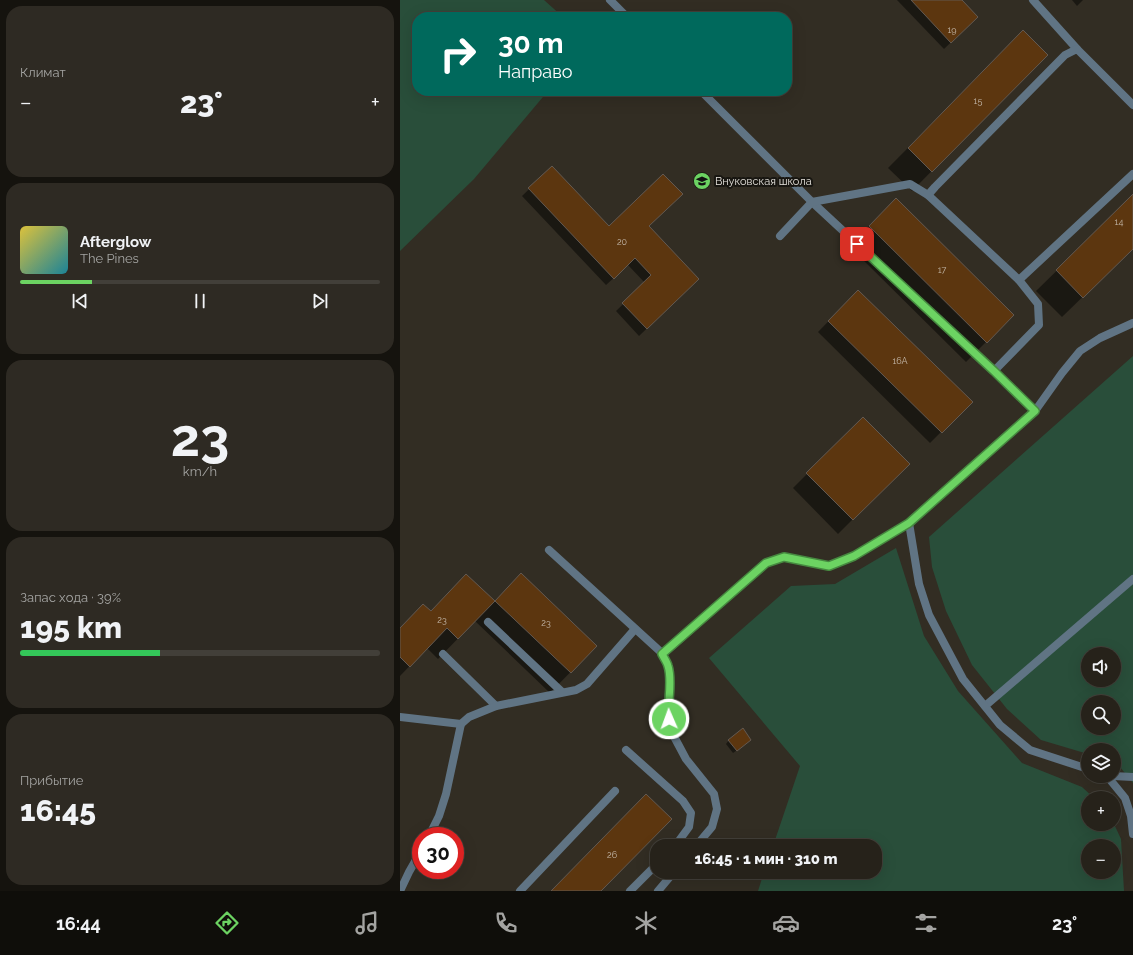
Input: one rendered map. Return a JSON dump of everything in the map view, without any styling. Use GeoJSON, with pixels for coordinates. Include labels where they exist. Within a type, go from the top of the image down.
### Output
{"type":"FeatureCollection","features":[{"type":"Feature","properties":{"kind":"street"},"geometry":{"type":"LineString","coordinates":[[610,0],[622,12]]}},
{"type":"Feature","properties":{"kind":"street"},"geometry":{"type":"LineString","coordinates":[[1033,0],[1077,49],[1133,105]]}},
{"type":"Feature","properties":{"kind":"street"},"geometry":{"type":"LineString","coordinates":[[928,195],[1065,55],[1077,49]]}},
{"type":"Feature","properties":{"kind":"street"},"geometry":{"type":"LineString","coordinates":[[706,96],[812,202],[1035,411]]}},
{"type":"Feature","properties":{"kind":"street"},"geometry":{"type":"LineString","coordinates":[[1019,280],[1133,174]]}},
{"type":"Feature","properties":{"kind":"street"},"geometry":{"type":"LineString","coordinates":[[780,236],[812,202],[910,184],[928,195],[1019,280],[1038,304],[1039,325],[994,371]]}},
{"type":"Feature","properties":{"kind":"street"},"geometry":{"type":"LineString","coordinates":[[662,654],[766,563],[784,557],[829,566],[854,556],[909,523],[1035,411],[1080,350],[1100,338],[1133,323]]}},
{"type":"Feature","properties":{"kind":"street"},"geometry":{"type":"LineString","coordinates":[[909,523],[919,584],[929,615],[963,679],[1000,725],[1030,750],[1081,767]]}},
{"type":"Feature","properties":{"kind":"street"},"geometry":{"type":"LineString","coordinates":[[549,550],[662,654],[668,666],[670,676],[668,709],[670,729],[686,759],[714,794],[717,809],[712,827],[702,839]]}},
{"type":"Feature","properties":{"kind":"street"},"geometry":{"type":"LineString","coordinates":[[985,706],[1133,579]]}},
{"type":"Feature","properties":{"kind":"street"},"geometry":{"type":"LineString","coordinates":[[488,622],[562,692]]}},
{"type":"Feature","properties":{"kind":"street"},"geometry":{"type":"LineString","coordinates":[[434,827],[439,816],[446,794],[461,724],[468,717],[496,706],[576,690],[587,684],[635,629]]}},
{"type":"Feature","properties":{"kind":"street"},"geometry":{"type":"LineString","coordinates":[[442,654],[496,706]]}},
{"type":"Feature","properties":{"kind":"street"},"geometry":{"type":"LineString","coordinates":[[400,717],[461,724]]}},
{"type":"Feature","properties":{"kind":"street"},"geometry":{"type":"LineString","coordinates":[[626,750],[683,801],[690,813],[689,827],[680,839]]}},
{"type":"Feature","properties":{"kind":"street"},"geometry":{"type":"LineString","coordinates":[[1121,776],[1133,777]]}},
{"type":"Feature","properties":{"kind":"street"},"geometry":{"type":"LineString","coordinates":[[1113,783],[1125,798],[1131,816],[1133,834]]}},
{"type":"Feature","properties":{"kind":"street"},"geometry":{"type":"LineString","coordinates":[[520,891],[615,791]]}},
{"type":"Feature","properties":{"kind":"street"},"geometry":{"type":"LineString","coordinates":[[400,891],[412,867]]}},
{"type":"Feature","properties":{"kind":"street"},"geometry":{"type":"LineString","coordinates":[[630,891],[650,871]]}},
{"type":"Feature","properties":{"kind":"street"},"geometry":{"type":"LineString","coordinates":[[658,891],[668,879]]}},
{"type":"Feature","properties":{"kind":"green space"},"geometry":{"type":"Polygon","coordinates":[[[400,0],[544,0],[557,12],[412,12],[412,96],[544,96],[474,179],[400,251],[400,0]]]}},
{"type":"Feature","properties":{"kind":"green space"},"geometry":{"type":"Polygon","coordinates":[[[1133,356],[1133,783],[1121,768],[1121,743],[1081,743],[1081,752],[1041,740],[1007,709],[972,665],[946,611],[932,567],[929,537],[1133,356]]]}},
{"type":"Feature","properties":{"kind":"green space"},"geometry":{"type":"Polygon","coordinates":[[[896,548],[924,636],[958,691],[1022,763],[1082,787],[1086,791],[1081,791],[1081,831],[1117,831],[1121,839],[1124,891],[758,891],[762,879],[882,879],[882,839],[775,839],[800,766],[709,658],[791,586],[835,584],[896,548]]]}},
{"type":"Feature","properties":{"kind":"building"},"geometry":{"type":"Polygon","coordinates":[[[911,0],[962,0],[978,17],[951,43],[911,0]]]}},
{"type":"Feature","properties":{"kind":"building"},"geometry":{"type":"Polygon","coordinates":[[[1023,30],[1048,55],[932,172],[908,148],[1023,30]]]}},
{"type":"Feature","properties":{"kind":"building"},"geometry":{"type":"Polygon","coordinates":[[[552,166],[609,226],[663,174],[683,194],[649,226],[699,279],[647,329],[622,303],[651,275],[635,258],[614,279],[528,188],[552,166]]]}},
{"type":"Feature","properties":{"kind":"building"},"geometry":{"type":"Polygon","coordinates":[[[1133,194],[1133,249],[1083,298],[1056,270],[1133,194]]]}},
{"type":"Feature","properties":{"kind":"building"},"geometry":{"type":"Polygon","coordinates":[[[896,198],[1014,315],[987,343],[869,226],[896,198]]]}},
{"type":"Feature","properties":{"kind":"building"},"geometry":{"type":"Polygon","coordinates":[[[858,290],[973,402],[942,433],[828,321],[858,290]]]}},
{"type":"Feature","properties":{"kind":"building"},"geometry":{"type":"Polygon","coordinates":[[[863,417],[910,464],[853,520],[806,473],[863,417]]]}},
{"type":"Feature","properties":{"kind":"building"},"geometry":{"type":"Polygon","coordinates":[[[521,573],[597,646],[571,673],[495,601],[521,573]]]}},
{"type":"Feature","properties":{"kind":"building"},"geometry":{"type":"Polygon","coordinates":[[[466,574],[495,601],[458,639],[447,628],[410,667],[400,657],[400,628],[423,604],[431,611],[466,574]]]}},
{"type":"Feature","properties":{"kind":"building"},"geometry":{"type":"Polygon","coordinates":[[[743,728],[751,740],[737,751],[728,740],[743,728]]]}},
{"type":"Feature","properties":{"kind":"building"},"geometry":{"type":"Polygon","coordinates":[[[646,794],[672,819],[652,839],[650,839],[650,841],[601,891],[551,891],[646,794]]]}},
{"type":"Feature","properties":{"kind":"place","name":"Внуковская школа"},"geometry":{"type":"Point","coordinates":[702,181]}},
{"type":"Feature","properties":{"kind":"route"},"geometry":{"type":"LineString","coordinates":[[669,719],[668,709],[670,676],[668,666],[662,654],[766,563],[784,557],[829,566],[854,556],[909,523],[1035,411],[857,244]]}}]}
